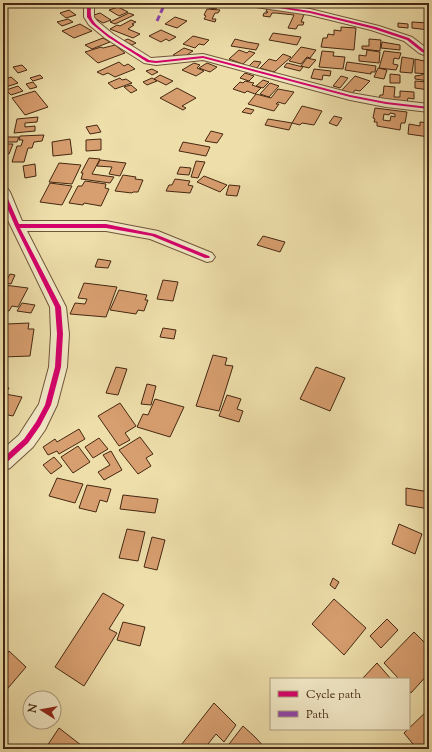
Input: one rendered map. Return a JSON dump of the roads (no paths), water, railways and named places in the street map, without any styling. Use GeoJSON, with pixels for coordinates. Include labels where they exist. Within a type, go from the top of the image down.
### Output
{"type":"FeatureCollection","features":[{"type":"Feature","properties":{"kind":"street"},"geometry":{"type":"LineString","coordinates":[[89,3],[89,17],[93,23],[109,36],[148,61],[156,62],[203,57],[350,96],[393,104],[429,108]]}},
{"type":"Feature","properties":{"kind":"street"},"geometry":{"type":"LineString","coordinates":[[249,3],[310,12],[375,28],[408,39],[429,54]]}},
{"type":"Feature","properties":{"kind":"street"},"geometry":{"type":"LineString","coordinates":[[3,192],[17,226],[58,307],[60,334],[58,367],[48,405],[38,424],[26,441],[3,462]]}},
{"type":"Feature","properties":{"kind":"street"},"geometry":{"type":"LineString","coordinates":[[17,226],[106,226],[153,235],[207,257]]}}]}
